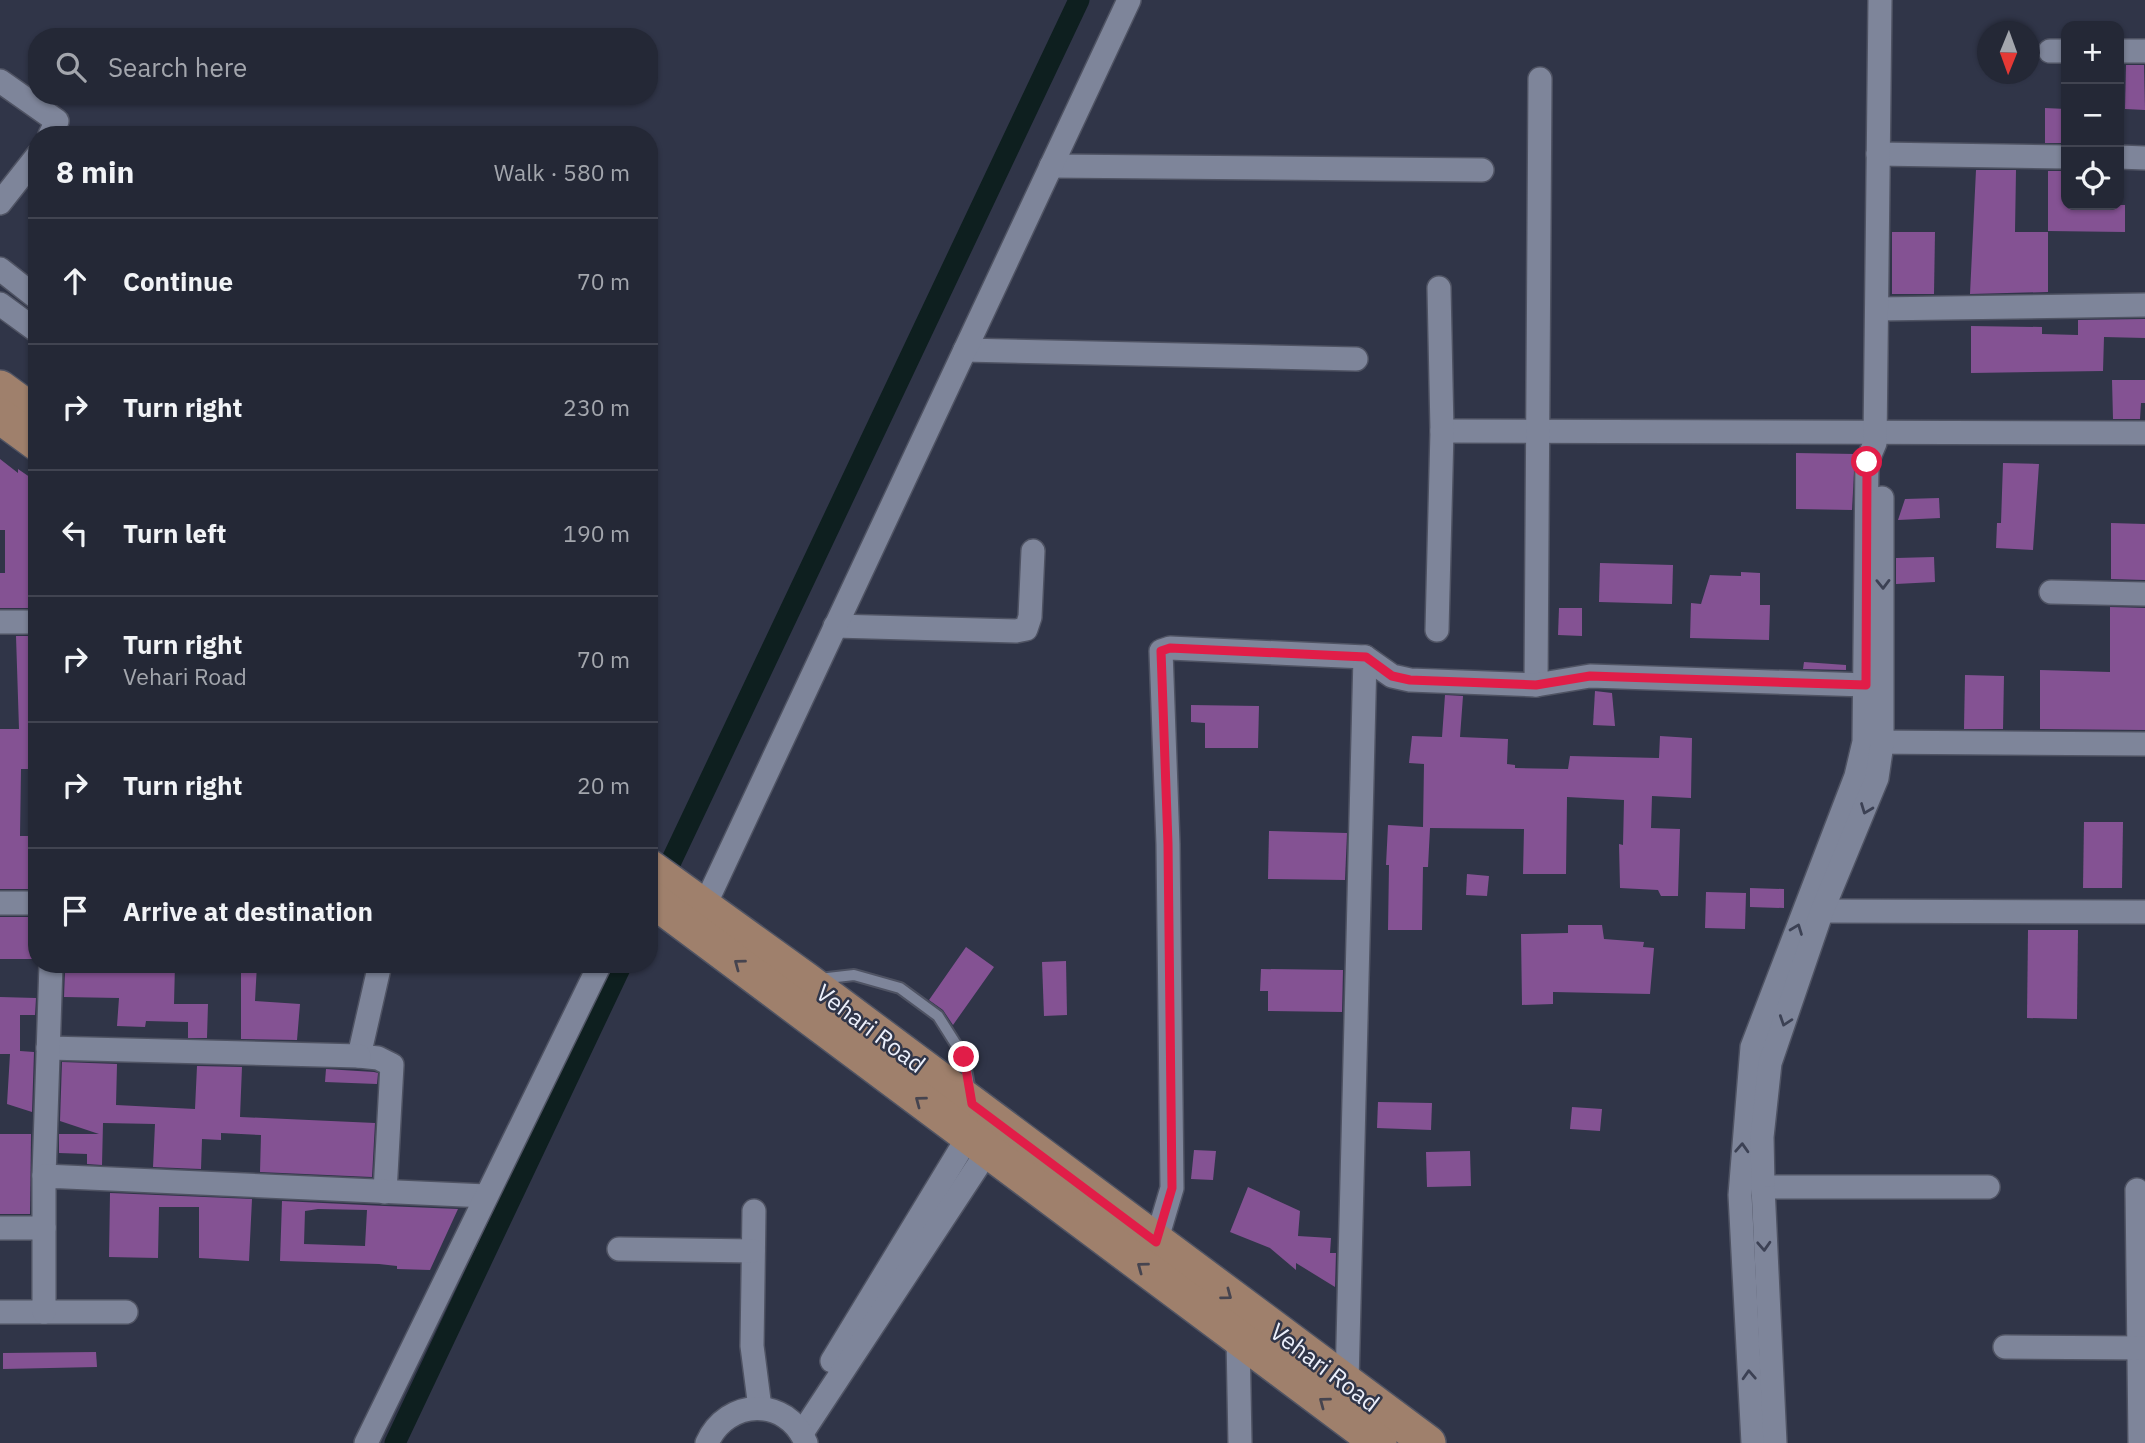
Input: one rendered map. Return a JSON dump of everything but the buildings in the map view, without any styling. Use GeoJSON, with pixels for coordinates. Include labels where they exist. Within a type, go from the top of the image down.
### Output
{"type":"FeatureCollection","features":[{"type":"Feature","properties":{"kind":"main road"},"geometry":{"type":"LineString","coordinates":[[0,388],[28,408]]}},
{"type":"Feature","properties":{"kind":"main road"},"geometry":{"type":"LineString","coordinates":[[0,416],[28,436]]}},
{"type":"Feature","properties":{"kind":"main road","name":"Vehari Road"},"geometry":{"type":"LineString","coordinates":[[658,874],[702,906],[792,987],[1238,1338],[1379,1443]]}},
{"type":"Feature","properties":{"kind":"main road","name":"Vehari Road"},"geometry":{"type":"LineString","coordinates":[[658,903],[792,987]]}},
{"type":"Feature","properties":{"kind":"main road","name":"Vehari Road"},"geometry":{"type":"LineString","coordinates":[[973,1127],[1156,1242],[1428,1443]]}},
{"type":"Feature","properties":{"kind":"street"},"geometry":{"type":"LineString","coordinates":[[702,906],[1129,0]]}},
{"type":"Feature","properties":{"kind":"street"},"geometry":{"type":"LineString","coordinates":[[1753,1443],[1740,1195],[1752,1047],[1856,776],[1873,743],[1881,459],[1875,438],[1880,0]]}},
{"type":"Feature","properties":{"kind":"street"},"geometry":{"type":"LineString","coordinates":[[2124,51],[2145,51]]}},
{"type":"Feature","properties":{"kind":"street"},"geometry":{"type":"LineString","coordinates":[[1536,685],[1540,79]]}},
{"type":"Feature","properties":{"kind":"street"},"geometry":{"type":"LineString","coordinates":[[0,81],[28,101]]}},
{"type":"Feature","properties":{"kind":"street"},"geometry":{"type":"LineString","coordinates":[[34,105],[57,121],[54,126]]}},
{"type":"Feature","properties":{"kind":"street"},"geometry":{"type":"LineString","coordinates":[[1878,154],[2061,157]]}},
{"type":"Feature","properties":{"kind":"street"},"geometry":{"type":"LineString","coordinates":[[2124,157],[2145,158]]}},
{"type":"Feature","properties":{"kind":"street"},"geometry":{"type":"LineString","coordinates":[[1051,166],[1482,170]]}},
{"type":"Feature","properties":{"kind":"street"},"geometry":{"type":"LineString","coordinates":[[0,203],[28,167]]}},
{"type":"Feature","properties":{"kind":"street"},"geometry":{"type":"LineString","coordinates":[[0,269],[28,291]]}},
{"type":"Feature","properties":{"kind":"street"},"geometry":{"type":"LineString","coordinates":[[1437,630],[1442,431],[1439,288]]}},
{"type":"Feature","properties":{"kind":"street"},"geometry":{"type":"LineString","coordinates":[[0,304],[28,324]]}},
{"type":"Feature","properties":{"kind":"street"},"geometry":{"type":"LineString","coordinates":[[1877,309],[2145,305]]}},
{"type":"Feature","properties":{"kind":"street"},"geometry":{"type":"LineString","coordinates":[[965,350],[1356,359]]}},
{"type":"Feature","properties":{"kind":"street"},"geometry":{"type":"LineString","coordinates":[[1442,431],[1875,438],[2145,433]]}},
{"type":"Feature","properties":{"kind":"street"},"geometry":{"type":"LineString","coordinates":[[1775,1443],[1762,1137],[1770,1063],[1822,911],[1877,778],[1866,685],[1867,462],[1875,438]]}},
{"type":"Feature","properties":{"kind":"street"},"geometry":{"type":"LineString","coordinates":[[835,626],[1016,631],[1026,629],[1030,617],[1033,551]]}},
{"type":"Feature","properties":{"kind":"street"},"geometry":{"type":"LineString","coordinates":[[2051,592],[2145,594]]}},
{"type":"Feature","properties":{"kind":"street"},"geometry":{"type":"LineString","coordinates":[[0,622],[28,622]]}},
{"type":"Feature","properties":{"kind":"street"},"geometry":{"type":"LineString","coordinates":[[1156,1242],[1172,1188],[1168,844],[1161,651],[1170,648],[1366,657],[1392,676],[1410,680],[1536,685],[1590,676],[1866,685]]}},
{"type":"Feature","properties":{"kind":"street"},"geometry":{"type":"LineString","coordinates":[[1347,1383],[1366,657]]}},
{"type":"Feature","properties":{"kind":"street"},"geometry":{"type":"LineString","coordinates":[[1873,743],[2145,744]]}},
{"type":"Feature","properties":{"kind":"street"},"geometry":{"type":"LineString","coordinates":[[0,903],[28,903]]}},
{"type":"Feature","properties":{"kind":"street"},"geometry":{"type":"LineString","coordinates":[[1822,911],[2145,912]]}},
{"type":"Feature","properties":{"kind":"street"},"geometry":{"type":"LineString","coordinates":[[44,1312],[44,1176],[51,973]]}},
{"type":"Feature","properties":{"kind":"street"},"geometry":{"type":"LineString","coordinates":[[359,1056],[378,973]]}},
{"type":"Feature","properties":{"kind":"street"},"geometry":{"type":"LineString","coordinates":[[366,1443],[596,973]]}},
{"type":"Feature","properties":{"kind":"street"},"geometry":{"type":"LineString","coordinates":[[48,1048],[378,1058],[392,1065],[385,1192]]}},
{"type":"Feature","properties":{"kind":"street"},"geometry":{"type":"LineString","coordinates":[[706,1443],[712,1431],[725,1418],[741,1409],[776,1411],[801,1433],[973,1127]]}},
{"type":"Feature","properties":{"kind":"street"},"geometry":{"type":"LineString","coordinates":[[44,1176],[486,1196]]}},
{"type":"Feature","properties":{"kind":"street"},"geometry":{"type":"LineString","coordinates":[[1763,1187],[1988,1187]]}},
{"type":"Feature","properties":{"kind":"street"},"geometry":{"type":"LineString","coordinates":[[2137,1190],[2141,1238],[2140,1443]]}},
{"type":"Feature","properties":{"kind":"street"},"geometry":{"type":"LineString","coordinates":[[754,1211],[752,1346],[760,1408]]}},
{"type":"Feature","properties":{"kind":"street"},"geometry":{"type":"LineString","coordinates":[[0,1227],[44,1228]]}},
{"type":"Feature","properties":{"kind":"street"},"geometry":{"type":"LineString","coordinates":[[619,1249],[753,1251]]}},
{"type":"Feature","properties":{"kind":"street"},"geometry":{"type":"LineString","coordinates":[[0,1312],[126,1312]]}},
{"type":"Feature","properties":{"kind":"street"},"geometry":{"type":"LineString","coordinates":[[1238,1338],[1240,1443]]}},
{"type":"Feature","properties":{"kind":"street"},"geometry":{"type":"LineString","coordinates":[[2006,1347],[2142,1348]]}},
{"type":"Feature","properties":{"kind":"lane"},"geometry":{"type":"LineString","coordinates":[[792,987],[854,975],[900,988],[939,1017],[964,1057],[973,1127]]}},
{"type":"Feature","properties":{"kind":"waterway"},"geometry":{"type":"LineString","coordinates":[[659,887],[1079,0]]}},
{"type":"Feature","properties":{"kind":"waterway"},"geometry":{"type":"LineString","coordinates":[[395,1443],[618,973]]}},
{"type":"Feature","properties":{"kind":"route"},"geometry":{"type":"LineString","coordinates":[[964,1057],[972,1104],[1156,1242],[1168,1210],[1172,1188],[1168,844],[1159,661],[1161,651],[1170,648],[1366,657],[1392,676],[1410,680],[1536,685],[1590,676],[1866,685],[1867,462]]}}]}
